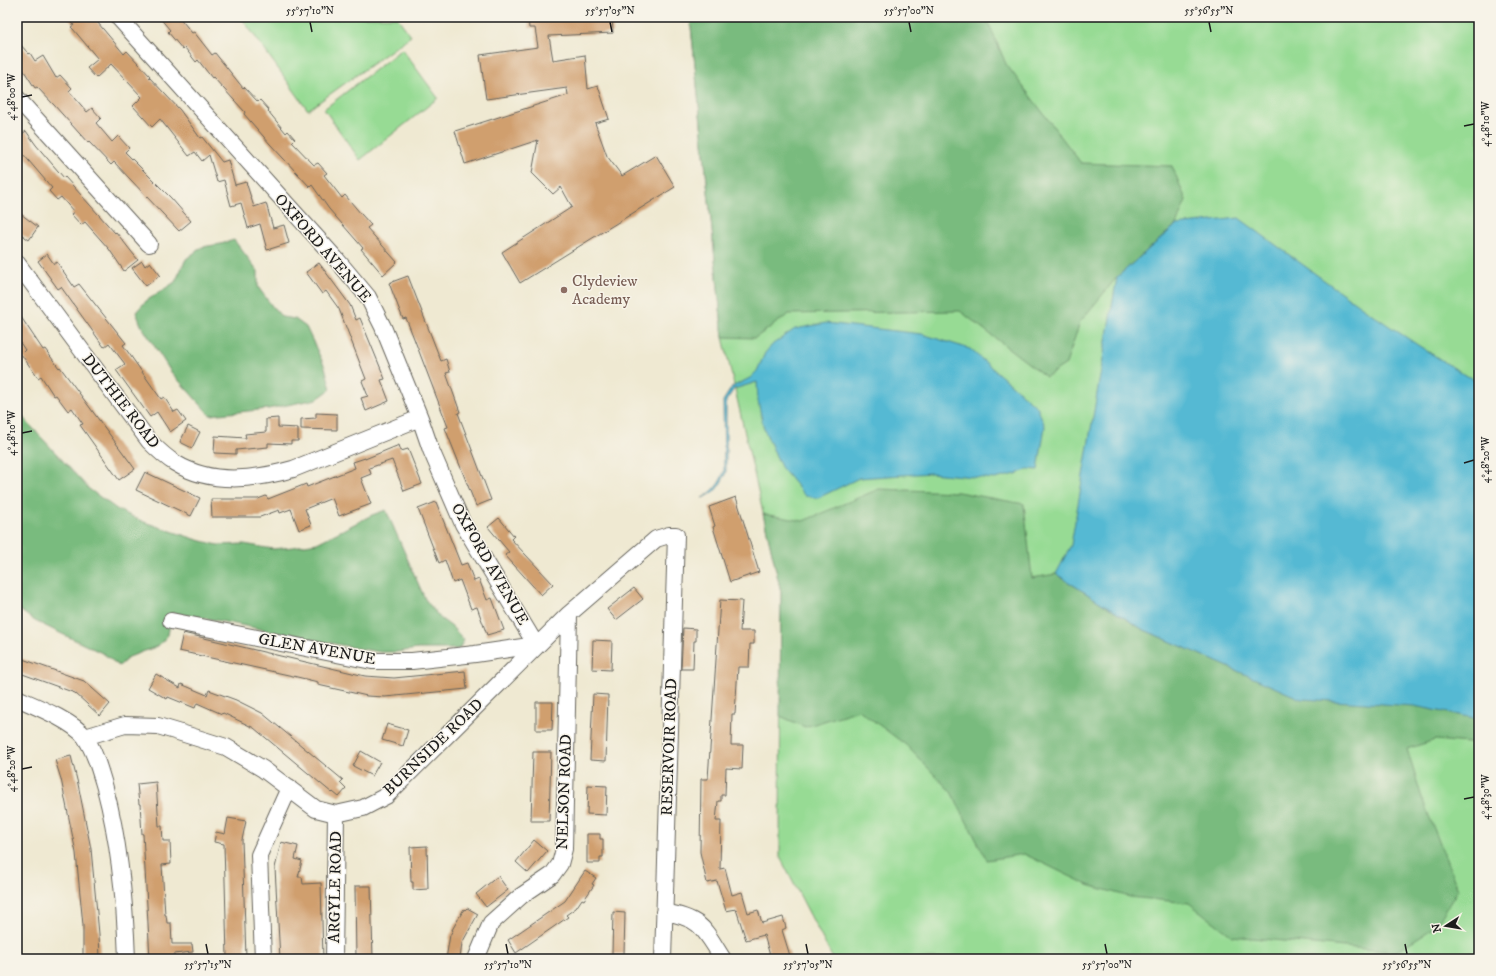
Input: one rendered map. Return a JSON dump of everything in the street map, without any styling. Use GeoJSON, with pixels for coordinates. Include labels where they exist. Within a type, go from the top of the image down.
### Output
{"type":"FeatureCollection","features":[{"type":"Feature","properties":{"kind":"street","name":"OXFORD AVENUE"},"geometry":{"type":"LineString","coordinates":[[118,17],[368,297],[383,327],[420,418],[431,450],[463,524],[536,645]]}},
{"type":"Feature","properties":{"kind":"street"},"geometry":{"type":"LineString","coordinates":[[17,98],[149,244]]}},
{"type":"Feature","properties":{"kind":"street","name":"DUTHIE ROAD"},"geometry":{"type":"LineString","coordinates":[[17,263],[149,441],[175,463],[189,470],[220,478],[240,478],[277,473],[293,469],[420,418]]}},
{"type":"Feature","properties":{"kind":"street","name":"BURNSIDE ROAD"},"geometry":{"type":"LineString","coordinates":[[85,737],[125,725],[158,726],[226,747],[263,769],[316,809],[336,814],[363,808],[386,796],[536,645],[569,614],[656,539],[669,535],[676,535]]}},
{"type":"Feature","properties":{"kind":"street","name":"RESERVOIR ROAD"},"geometry":{"type":"LineString","coordinates":[[663,959],[676,535]]}},
{"type":"Feature","properties":{"kind":"street","name":"NELSON ROAD"},"geometry":{"type":"LineString","coordinates":[[476,959],[491,924],[521,896],[552,875],[560,864],[564,849],[569,614]]}},
{"type":"Feature","properties":{"kind":"street","name":"GLEN AVENUE"},"geometry":{"type":"LineString","coordinates":[[171,621],[372,661],[420,660],[536,645]]}},
{"type":"Feature","properties":{"kind":"street"},"geometry":{"type":"LineString","coordinates":[[17,698],[75,728],[85,737],[97,760],[116,834],[122,872],[127,959]]}},
{"type":"Feature","properties":{"kind":"street"},"geometry":{"type":"LineString","coordinates":[[263,959],[258,855],[289,788]]}},
{"type":"Feature","properties":{"kind":"street","name":"ARGYLE ROAD"},"geometry":{"type":"LineString","coordinates":[[334,959],[336,814]]}},
{"type":"Feature","properties":{"kind":"street"},"geometry":{"type":"LineString","coordinates":[[664,912],[686,917],[697,922],[703,928],[723,959]]}},
{"type":"Feature","properties":{"kind":"green space"},"geometry":{"type":"Polygon","coordinates":[[[241,17],[397,17],[411,36],[308,110],[241,17]]]}},
{"type":"Feature","properties":{"kind":"green space"},"geometry":{"type":"Polygon","coordinates":[[[690,17],[1479,17],[1479,959],[833,959],[780,857],[781,592],[723,337],[690,17]]]}},
{"type":"Feature","properties":{"kind":"green space"},"geometry":{"type":"Polygon","coordinates":[[[690,17],[986,17],[1006,64],[1081,163],[1172,166],[1186,200],[1176,225],[1117,277],[1080,322],[1066,364],[1046,377],[960,311],[789,314],[755,338],[723,337],[690,17]]]}},
{"type":"Feature","properties":{"kind":"green space"},"geometry":{"type":"Polygon","coordinates":[[[402,49],[438,98],[360,160],[324,109],[402,49]]]}},
{"type":"Feature","properties":{"kind":"green space"},"geometry":{"type":"Polygon","coordinates":[[[234,240],[258,271],[258,287],[272,306],[282,317],[295,319],[306,327],[325,367],[331,389],[317,399],[268,409],[210,415],[171,372],[141,325],[136,312],[146,301],[175,282],[186,259],[202,247],[234,240]]]}},
{"type":"Feature","properties":{"kind":"green space"},"geometry":{"type":"Polygon","coordinates":[[[17,411],[89,489],[118,510],[144,522],[198,540],[218,545],[244,544],[273,549],[293,547],[317,543],[372,515],[386,510],[425,599],[440,618],[452,627],[464,640],[459,649],[418,649],[397,652],[380,652],[172,613],[168,635],[158,646],[129,657],[119,666],[104,654],[35,621],[17,608],[17,411]]]}},
{"type":"Feature","properties":{"kind":"green space"},"geometry":{"type":"Polygon","coordinates":[[[879,489],[958,492],[1024,504],[1032,578],[1056,574],[1142,629],[1230,667],[1479,719],[1479,744],[1435,740],[1407,749],[1422,798],[1458,890],[1435,927],[1395,952],[1232,936],[1189,903],[1130,897],[1088,885],[1024,854],[987,860],[951,792],[906,745],[859,710],[805,727],[780,716],[781,592],[763,514],[803,521],[879,489]]]}},
{"type":"Feature","properties":{"kind":"water"},"geometry":{"type":"Polygon","coordinates":[[[1239,218],[1417,345],[1479,383],[1479,719],[1414,706],[1301,699],[1142,629],[1056,574],[1071,545],[1117,277],[1176,225],[1239,218]]]}},
{"type":"Feature","properties":{"kind":"water"},"geometry":{"type":"Polygon","coordinates":[[[826,323],[922,334],[970,349],[1037,407],[1045,426],[1038,470],[1028,469],[1016,474],[995,479],[931,473],[859,478],[818,498],[805,496],[781,467],[764,429],[758,401],[757,382],[734,389],[726,401],[726,472],[717,488],[711,494],[702,498],[716,487],[724,471],[723,401],[732,387],[750,378],[757,371],[765,353],[773,344],[795,329],[826,323]]]}},
{"type":"Feature","properties":{"kind":"building"},"geometry":{"type":"Polygon","coordinates":[[[67,17],[93,17],[124,54],[127,51],[180,110],[200,138],[202,137],[222,162],[228,160],[235,185],[246,182],[254,207],[266,203],[273,228],[284,225],[289,243],[267,250],[260,224],[248,228],[241,203],[231,206],[224,180],[217,182],[209,155],[202,161],[195,152],[189,156],[160,119],[152,127],[133,106],[142,97],[111,64],[96,78],[87,68],[98,59],[71,27],[74,25],[67,17]]]}},
{"type":"Feature","properties":{"kind":"building"},"geometry":{"type":"Polygon","coordinates":[[[159,17],[179,17],[192,33],[194,32],[212,55],[215,53],[243,88],[244,87],[258,102],[260,100],[286,133],[288,131],[295,139],[292,142],[314,165],[318,163],[327,173],[324,175],[342,198],[345,195],[371,225],[367,228],[397,262],[383,275],[361,249],[363,248],[329,209],[312,185],[310,187],[270,144],[244,114],[245,112],[213,77],[212,78],[198,60],[196,62],[185,48],[183,50],[168,32],[170,30],[159,17]]]}},
{"type":"Feature","properties":{"kind":"building","name":"Clydeview Academy"},"geometry":{"type":"Polygon","coordinates":[[[528,17],[612,17],[613,33],[549,36],[553,60],[585,55],[588,89],[598,86],[609,119],[595,123],[607,156],[622,176],[656,155],[675,187],[520,283],[502,252],[572,207],[561,187],[553,194],[532,173],[538,140],[465,164],[455,131],[568,95],[567,88],[486,99],[480,55],[538,47],[535,28],[529,28],[528,17]]]}},
{"type":"Feature","properties":{"kind":"building"},"geometry":{"type":"Polygon","coordinates":[[[17,41],[29,54],[30,53],[35,61],[43,56],[56,78],[60,75],[72,88],[69,91],[87,112],[92,108],[101,118],[96,123],[112,142],[118,136],[129,148],[125,152],[171,198],[191,221],[179,231],[114,162],[111,165],[89,142],[88,143],[37,87],[35,88],[17,60],[17,41]]]}},
{"type":"Feature","properties":{"kind":"building"},"geometry":{"type":"Polygon","coordinates":[[[26,131],[64,178],[65,177],[115,233],[116,232],[138,260],[124,271],[109,249],[85,222],[81,225],[71,214],[74,212],[61,197],[57,200],[49,191],[52,188],[17,147],[17,138],[26,131]]]}},
{"type":"Feature","properties":{"kind":"building"},"geometry":{"type":"Polygon","coordinates":[[[17,211],[38,227],[29,240],[17,231],[17,211]]]}},
{"type":"Feature","properties":{"kind":"building"},"geometry":{"type":"Polygon","coordinates":[[[47,254],[54,264],[57,262],[74,287],[79,284],[126,343],[123,345],[161,399],[164,397],[174,412],[178,410],[186,421],[170,432],[157,412],[150,417],[116,370],[125,364],[109,343],[104,347],[61,287],[58,289],[38,261],[47,254]]]}},
{"type":"Feature","properties":{"kind":"building"},"geometry":{"type":"Polygon","coordinates":[[[142,261],[145,266],[150,262],[160,275],[146,286],[132,268],[142,261]]]}},
{"type":"Feature","properties":{"kind":"building"},"geometry":{"type":"Polygon","coordinates":[[[319,263],[350,305],[356,320],[360,318],[385,379],[381,380],[389,401],[366,411],[361,398],[368,396],[362,381],[366,379],[339,309],[326,291],[322,294],[306,272],[319,263]]]}},
{"type":"Feature","properties":{"kind":"building"},"geometry":{"type":"Polygon","coordinates":[[[408,276],[441,361],[446,359],[450,372],[446,373],[460,412],[458,413],[491,500],[476,506],[445,428],[448,427],[415,341],[406,318],[403,319],[389,283],[408,276]]]}},
{"type":"Feature","properties":{"kind":"building"},"geometry":{"type":"Polygon","coordinates":[[[17,311],[43,350],[45,349],[59,368],[60,367],[135,469],[119,480],[80,425],[83,424],[72,408],[68,411],[56,395],[54,396],[41,376],[38,378],[21,354],[25,350],[17,338],[17,311]]]}},
{"type":"Feature","properties":{"kind":"building"},"geometry":{"type":"Polygon","coordinates":[[[316,413],[337,414],[337,430],[301,429],[301,419],[316,418],[316,413]]]}},
{"type":"Feature","properties":{"kind":"building"},"geometry":{"type":"Polygon","coordinates":[[[278,418],[278,427],[298,428],[298,441],[291,441],[291,444],[268,443],[268,447],[236,450],[236,454],[214,453],[215,436],[246,438],[245,434],[266,432],[266,419],[278,418]]]}},
{"type":"Feature","properties":{"kind":"building"},"geometry":{"type":"Polygon","coordinates":[[[188,426],[200,432],[192,448],[180,442],[188,426]]]}},
{"type":"Feature","properties":{"kind":"building"},"geometry":{"type":"Polygon","coordinates":[[[399,445],[401,451],[408,449],[422,484],[404,491],[392,460],[369,468],[371,474],[361,478],[371,504],[339,516],[332,498],[305,509],[311,525],[299,530],[291,509],[280,513],[279,510],[260,517],[212,517],[211,499],[258,499],[266,496],[268,499],[306,484],[307,487],[355,468],[353,462],[365,459],[399,445]]]}},
{"type":"Feature","properties":{"kind":"building"},"geometry":{"type":"Polygon","coordinates":[[[145,472],[200,498],[191,516],[136,490],[145,472]]]}},
{"type":"Feature","properties":{"kind":"building"},"geometry":{"type":"Polygon","coordinates":[[[736,497],[759,572],[730,582],[713,527],[715,526],[709,507],[736,497]]]}},
{"type":"Feature","properties":{"kind":"building"},"geometry":{"type":"Polygon","coordinates":[[[436,502],[461,565],[467,563],[474,581],[479,579],[487,600],[492,598],[504,630],[487,635],[477,607],[471,609],[460,580],[453,583],[445,560],[439,563],[418,509],[436,502]]]}},
{"type":"Feature","properties":{"kind":"building"},"geometry":{"type":"Polygon","coordinates":[[[499,518],[514,536],[511,539],[553,584],[541,595],[505,555],[509,552],[488,527],[499,518]]]}},
{"type":"Feature","properties":{"kind":"building"},"geometry":{"type":"Polygon","coordinates":[[[634,588],[643,599],[616,620],[607,609],[634,588]]]}},
{"type":"Feature","properties":{"kind":"building"},"geometry":{"type":"Polygon","coordinates":[[[720,600],[742,601],[740,631],[754,631],[754,644],[750,644],[749,667],[738,667],[735,714],[732,714],[731,745],[743,745],[742,769],[726,768],[725,795],[721,795],[721,801],[718,801],[716,821],[721,821],[720,869],[725,868],[732,895],[742,892],[748,913],[758,910],[762,923],[783,917],[786,928],[782,930],[791,959],[771,959],[764,935],[746,940],[736,909],[726,911],[717,881],[707,883],[700,852],[701,779],[708,779],[720,600]]]}},
{"type":"Feature","properties":{"kind":"building"},"geometry":{"type":"Polygon","coordinates":[[[683,628],[696,629],[693,669],[681,669],[683,628]]]}},
{"type":"Feature","properties":{"kind":"building"},"geometry":{"type":"Polygon","coordinates":[[[183,633],[365,676],[394,678],[465,671],[467,689],[385,697],[367,696],[318,685],[318,682],[293,676],[179,651],[183,633]]]}},
{"type":"Feature","properties":{"kind":"building"},"geometry":{"type":"Polygon","coordinates":[[[593,640],[612,641],[611,670],[592,669],[593,640]]]}},
{"type":"Feature","properties":{"kind":"building"},"geometry":{"type":"Polygon","coordinates":[[[17,657],[84,681],[110,704],[100,716],[75,693],[17,672],[17,657]]]}},
{"type":"Feature","properties":{"kind":"building"},"geometry":{"type":"Polygon","coordinates":[[[156,674],[180,688],[181,684],[207,695],[209,690],[236,700],[262,713],[343,780],[340,783],[346,789],[339,797],[333,792],[332,793],[254,728],[223,713],[222,714],[197,703],[195,708],[168,697],[167,699],[148,688],[156,674]]]}},
{"type":"Feature","properties":{"kind":"building"},"geometry":{"type":"Polygon","coordinates":[[[593,694],[608,695],[606,761],[590,760],[593,694]]]}},
{"type":"Feature","properties":{"kind":"building"},"geometry":{"type":"Polygon","coordinates":[[[536,702],[553,702],[552,730],[536,730],[536,702]]]}},
{"type":"Feature","properties":{"kind":"building"},"geometry":{"type":"Polygon","coordinates":[[[387,724],[408,730],[403,746],[382,740],[387,724]]]}},
{"type":"Feature","properties":{"kind":"building"},"geometry":{"type":"Polygon","coordinates":[[[361,751],[380,762],[372,776],[353,766],[361,751]]]}},
{"type":"Feature","properties":{"kind":"building"},"geometry":{"type":"Polygon","coordinates":[[[533,752],[551,752],[549,821],[531,821],[533,752]]]}},
{"type":"Feature","properties":{"kind":"building"},"geometry":{"type":"Polygon","coordinates":[[[71,756],[91,849],[100,959],[83,959],[83,925],[76,853],[61,779],[55,760],[71,756]]]}},
{"type":"Feature","properties":{"kind":"building"},"geometry":{"type":"Polygon","coordinates":[[[156,782],[159,826],[162,826],[163,841],[170,841],[171,864],[162,865],[165,915],[167,923],[171,923],[172,944],[192,944],[193,952],[174,954],[174,959],[150,959],[143,834],[137,784],[156,782]]]}},
{"type":"Feature","properties":{"kind":"building"},"geometry":{"type":"Polygon","coordinates":[[[588,785],[607,786],[606,815],[587,814],[588,785]]]}},
{"type":"Feature","properties":{"kind":"building"},"geometry":{"type":"Polygon","coordinates":[[[228,818],[246,821],[242,840],[246,957],[227,957],[224,844],[214,842],[216,832],[225,834],[228,818]]]}},
{"type":"Feature","properties":{"kind":"building"},"geometry":{"type":"Polygon","coordinates":[[[587,834],[600,834],[600,839],[603,839],[603,857],[600,857],[600,863],[587,863],[587,834]]]}},
{"type":"Feature","properties":{"kind":"building"},"geometry":{"type":"Polygon","coordinates":[[[534,840],[547,851],[528,873],[516,862],[534,840]]]}},
{"type":"Feature","properties":{"kind":"building"},"geometry":{"type":"Polygon","coordinates":[[[281,842],[298,846],[295,859],[302,861],[298,877],[302,877],[303,884],[321,883],[323,959],[280,959],[275,868],[281,842]]]}},
{"type":"Feature","properties":{"kind":"building"},"geometry":{"type":"Polygon","coordinates":[[[427,846],[428,889],[413,890],[413,882],[411,882],[410,847],[427,846]]]}},
{"type":"Feature","properties":{"kind":"building"},"geometry":{"type":"Polygon","coordinates":[[[585,871],[596,878],[592,884],[594,885],[584,900],[582,899],[576,908],[566,915],[568,917],[516,953],[508,940],[565,901],[585,871]]]}},
{"type":"Feature","properties":{"kind":"building"},"geometry":{"type":"Polygon","coordinates":[[[498,876],[508,890],[486,907],[476,894],[498,876]]]}},
{"type":"Feature","properties":{"kind":"building"},"geometry":{"type":"Polygon","coordinates":[[[355,886],[371,886],[373,959],[356,959],[355,886]]]}},
{"type":"Feature","properties":{"kind":"building"},"geometry":{"type":"Polygon","coordinates":[[[467,908],[478,914],[462,943],[460,959],[446,959],[452,930],[464,909],[465,910],[467,908]]]}},
{"type":"Feature","properties":{"kind":"building"},"geometry":{"type":"Polygon","coordinates":[[[613,912],[625,913],[624,954],[612,954],[613,912]]]}},
{"type":"Feature","properties":{"kind":"place","name":"Clydeview Academy"},"geometry":{"type":"Point","coordinates":[564,290]}}]}
